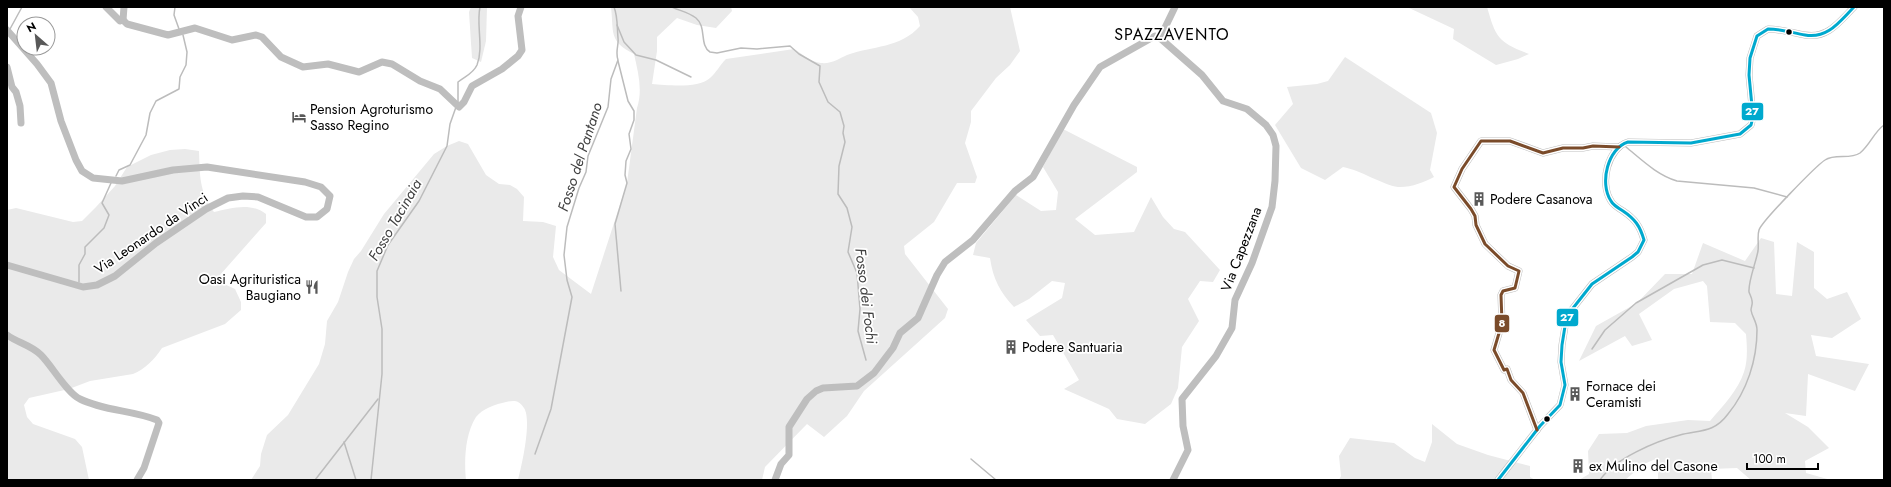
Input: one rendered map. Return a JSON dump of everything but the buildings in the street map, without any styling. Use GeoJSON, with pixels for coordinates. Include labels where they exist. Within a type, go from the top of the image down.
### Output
{"type":"FeatureCollection","features":[{"type":"Feature","properties":{"kind":"street"},"geometry":{"type":"LineString","coordinates":[[106,7],[120,21],[123,20],[127,24],[168,35],[195,28],[232,40],[240,39],[248,35],[256,35],[262,37],[281,57],[303,67],[328,64],[359,72],[382,62],[392,64],[420,82],[440,89],[457,106],[464,102],[472,86],[502,68],[518,56],[523,45],[518,16],[521,7]]}},
{"type":"Feature","properties":{"kind":"street"},"geometry":{"type":"LineString","coordinates":[[123,20],[124,7]]}},
{"type":"Feature","properties":{"kind":"street"},"geometry":{"type":"LineString","coordinates":[[775,480],[781,464],[790,455],[789,427],[807,399],[816,391],[824,388],[857,386],[874,373],[893,348],[900,333],[918,318],[941,267],[973,240],[1015,192],[1033,178],[1074,105],[1100,68],[1158,37],[1175,7]]}},
{"type":"Feature","properties":{"kind":"street"},"geometry":{"type":"LineString","coordinates":[[1498,480],[1537,430],[1560,405],[1564,393],[1561,353],[1564,328],[1570,312],[1592,284],[1638,252],[1644,240],[1640,227],[1636,221],[1611,201],[1608,194],[1606,178],[1612,155],[1619,147],[1628,142],[1691,143],[1740,134],[1751,125],[1753,117],[1749,75],[1750,58],[1757,36],[1768,29],[1807,36],[1821,35],[1835,27],[1854,7]]}},
{"type":"Feature","properties":{"kind":"street","name":"Via Leonardo da Vinci"},"geometry":{"type":"LineString","coordinates":[[7,30],[38,64],[51,83],[61,121],[76,160],[82,171],[93,178],[122,181],[173,170],[208,167],[305,182],[321,187],[330,196],[327,209],[317,218],[306,217],[258,197],[243,196],[228,198],[206,209],[156,243],[115,276],[96,285],[83,287],[7,264]]}},
{"type":"Feature","properties":{"kind":"street","name":"Via Capezzana"},"geometry":{"type":"LineString","coordinates":[[1158,37],[1202,75],[1223,100],[1247,110],[1266,125],[1273,135],[1276,159],[1272,207],[1252,263],[1235,300],[1232,328],[1216,356],[1182,399],[1183,426],[1188,450],[1172,480]]}},
{"type":"Feature","properties":{"kind":"street"},"geometry":{"type":"LineString","coordinates":[[7,67],[12,87],[16,92],[20,106],[22,123]]}},
{"type":"Feature","properties":{"kind":"street"},"geometry":{"type":"LineString","coordinates":[[1537,430],[1523,393],[1511,380],[1507,369],[1504,370],[1494,350],[1502,323],[1501,295],[1503,291],[1515,288],[1519,271],[1508,266],[1485,244],[1476,225],[1475,216],[1454,187],[1462,169],[1481,141],[1510,141],[1543,153],[1563,148],[1583,148],[1593,146],[1619,147]]}},
{"type":"Feature","properties":{"kind":"street"},"geometry":{"type":"LineString","coordinates":[[7,335],[26,344],[42,355],[78,399],[94,405],[141,414],[157,420],[159,423],[144,468],[137,480]]}},
{"type":"Feature","properties":{"kind":"shaded area"},"geometry":{"type":"Polygon","coordinates":[[[471,7],[487,7],[486,41],[481,62],[472,58],[469,12],[471,7]]]}},
{"type":"Feature","properties":{"kind":"shaded area"},"geometry":{"type":"Polygon","coordinates":[[[611,7],[731,7],[732,11],[716,28],[697,25],[677,18],[657,37],[657,51],[652,84],[682,86],[698,84],[710,78],[726,59],[794,49],[807,58],[825,63],[838,60],[847,55],[904,39],[920,26],[918,17],[909,7],[1010,7],[1020,51],[1010,65],[996,78],[971,111],[971,122],[965,143],[977,177],[975,183],[957,183],[934,222],[904,246],[905,254],[948,309],[945,318],[864,391],[847,416],[824,437],[807,424],[765,467],[762,480],[518,480],[526,443],[527,422],[524,408],[520,403],[509,401],[490,407],[479,414],[472,424],[467,439],[466,448],[466,480],[251,480],[260,466],[261,454],[267,435],[288,415],[319,364],[325,344],[327,321],[338,302],[354,259],[361,251],[384,214],[434,154],[447,146],[459,141],[468,144],[486,175],[499,184],[510,185],[517,189],[524,197],[523,221],[543,222],[556,226],[553,257],[559,270],[591,294],[627,183],[640,94],[634,54],[620,45],[616,40],[613,29],[611,7]]]}},
{"type":"Feature","properties":{"kind":"shaded area"},"geometry":{"type":"Polygon","coordinates":[[[1407,7],[1487,7],[1493,26],[1500,38],[1511,46],[1529,54],[1518,59],[1496,65],[1453,39],[1454,29],[1407,7]]]}},
{"type":"Feature","properties":{"kind":"shaded area"},"geometry":{"type":"Polygon","coordinates":[[[1345,57],[1431,113],[1437,133],[1430,170],[1434,177],[1407,187],[1398,187],[1343,167],[1325,180],[1301,168],[1275,125],[1293,104],[1287,87],[1317,84],[1328,81],[1345,57]]]}},
{"type":"Feature","properties":{"kind":"shaded area"},"geometry":{"type":"Polygon","coordinates":[[[1063,129],[1137,167],[1137,172],[1075,219],[1095,235],[1134,232],[1151,197],[1163,217],[1174,229],[1185,232],[1220,270],[1213,282],[1200,281],[1188,299],[1199,321],[1182,347],[1178,388],[1171,404],[1145,424],[1117,419],[1109,409],[1064,389],[1079,380],[1053,335],[1040,336],[1026,320],[1062,298],[1065,283],[1052,281],[1029,299],[1014,307],[998,285],[990,258],[973,255],[976,243],[1016,195],[1041,211],[1056,210],[1058,192],[1043,167],[1063,129]]]}},
{"type":"Feature","properties":{"kind":"shaded area"},"geometry":{"type":"Polygon","coordinates":[[[185,149],[199,151],[201,183],[205,197],[214,212],[247,207],[260,210],[266,214],[266,223],[220,275],[224,284],[235,289],[241,302],[241,310],[225,324],[162,348],[149,363],[133,374],[90,381],[69,389],[29,398],[24,405],[27,417],[33,424],[75,439],[82,447],[89,480],[7,480],[7,210],[16,208],[73,222],[82,221],[115,186],[127,167],[151,155],[170,150],[185,149]]]}},
{"type":"Feature","properties":{"kind":"shaded area"},"geometry":{"type":"Polygon","coordinates":[[[1761,238],[1774,242],[1776,294],[1792,296],[1797,242],[1814,252],[1814,288],[1827,299],[1847,292],[1861,319],[1832,338],[1811,335],[1816,356],[1869,364],[1855,391],[1808,374],[1806,416],[1785,413],[1808,427],[1829,448],[1805,461],[1806,473],[1831,480],[1751,480],[1737,468],[1711,469],[1712,480],[1658,480],[1658,458],[1644,464],[1625,480],[1579,480],[1589,474],[1588,451],[1599,434],[1627,433],[1646,426],[1688,420],[1710,421],[1730,398],[1741,379],[1746,363],[1746,334],[1735,323],[1710,322],[1707,286],[1703,281],[1674,289],[1639,314],[1652,340],[1632,346],[1625,336],[1579,361],[1596,326],[1637,303],[1665,274],[1692,274],[1703,243],[1745,261],[1761,238]]]}},
{"type":"Feature","properties":{"kind":"shaded area"},"geometry":{"type":"Polygon","coordinates":[[[1432,424],[1457,444],[1488,455],[1530,466],[1530,477],[1535,480],[1339,480],[1341,476],[1339,456],[1350,438],[1394,443],[1415,458],[1425,462],[1432,442],[1432,424]]]}},
{"type":"Feature","properties":{"kind":"waterway"},"geometry":{"type":"LineString","coordinates":[[10,29],[22,7]]}},
{"type":"Feature","properties":{"kind":"waterway"},"geometry":{"type":"LineString","coordinates":[[175,7],[174,15],[179,29]]}},
{"type":"Feature","properties":{"kind":"waterway","name":"Fosso Tacinaia"},"geometry":{"type":"LineString","coordinates":[[458,102],[458,82],[473,71],[479,58],[480,7]]}},
{"type":"Feature","properties":{"kind":"waterway","name":"Fosso del Pantano"},"geometry":{"type":"LineString","coordinates":[[535,454],[551,409],[572,297],[567,280],[564,255],[567,227],[579,188],[586,172],[588,156],[608,107],[611,79],[618,60],[617,22],[614,7]]}},
{"type":"Feature","properties":{"kind":"waterway","name":"Fosso dei Fochi"},"geometry":{"type":"LineString","coordinates":[[672,7],[696,18],[701,26],[705,45],[710,52],[717,53],[741,48],[757,49],[790,46],[799,54],[820,66],[819,82],[828,102],[840,112],[844,126],[843,133],[845,142],[839,166],[838,194],[847,208],[852,227],[848,252],[857,273],[860,309],[858,331],[866,360]]}},
{"type":"Feature","properties":{"kind":"waterway"},"geometry":{"type":"LineString","coordinates":[[617,25],[624,42],[636,55],[656,60],[691,77]]}},
{"type":"Feature","properties":{"kind":"waterway"},"geometry":{"type":"LineString","coordinates":[[116,176],[119,170],[130,165],[146,135],[150,113],[156,101],[179,89],[180,77],[186,65],[187,52],[183,35]]}},
{"type":"Feature","properties":{"kind":"waterway"},"geometry":{"type":"LineString","coordinates":[[618,61],[628,101],[634,111],[634,120],[629,134],[631,149],[626,161],[625,175],[627,183],[615,224],[621,291]]}},
{"type":"Feature","properties":{"kind":"waterway","name":"Fosso Tacinaia"},"geometry":{"type":"LineString","coordinates":[[371,480],[382,374],[382,329],[377,297],[377,271],[388,245],[419,201],[447,146],[450,124],[456,107]]}},
{"type":"Feature","properties":{"kind":"waterway"},"geometry":{"type":"LineString","coordinates":[[1600,480],[1606,472],[1636,452],[1670,438],[1712,428],[1723,420],[1728,414],[1735,405],[1746,385],[1755,353],[1757,327],[1751,310],[1752,302],[1749,288],[1758,251],[1759,230],[1779,205],[1820,164],[1829,158],[1852,156],[1860,153],[1867,146],[1877,131],[1884,125]]}},
{"type":"Feature","properties":{"kind":"waterway"},"geometry":{"type":"LineString","coordinates":[[1626,147],[1656,171],[1677,181],[1754,188],[1787,197]]}},
{"type":"Feature","properties":{"kind":"waterway"},"geometry":{"type":"LineString","coordinates":[[79,282],[79,265],[85,254],[85,247],[104,228],[109,215],[102,203],[111,183]]}},
{"type":"Feature","properties":{"kind":"waterway"},"geometry":{"type":"LineString","coordinates":[[1592,349],[1605,330],[1636,303],[1703,265],[1722,260],[1754,268]]}},
{"type":"Feature","properties":{"kind":"waterway"},"geometry":{"type":"LineString","coordinates":[[315,480],[378,399]]}},
{"type":"Feature","properties":{"kind":"waterway"},"geometry":{"type":"LineString","coordinates":[[344,442],[356,480]]}},
{"type":"Feature","properties":{"kind":"waterway"},"geometry":{"type":"LineString","coordinates":[[971,459],[996,480]]}},
{"type":"Feature","properties":{"kind":"transit line","name":"27"},"geometry":{"type":"LineString","coordinates":[[1498,480],[1540,426],[1560,405],[1565,385],[1561,362],[1562,345],[1566,320],[1570,312],[1592,284],[1638,252],[1644,240],[1636,223],[1631,217],[1613,204],[1607,194],[1606,176],[1615,151],[1628,142],[1691,143],[1740,134],[1751,125],[1753,117],[1749,75],[1750,58],[1757,36],[1768,29],[1813,36],[1827,32],[1854,7]]}},
{"type":"Feature","properties":{"kind":"transit line","name":"8"},"geometry":{"type":"LineString","coordinates":[[1537,430],[1523,393],[1511,380],[1507,369],[1504,370],[1494,350],[1502,323],[1501,295],[1503,291],[1515,288],[1519,271],[1508,266],[1485,244],[1476,225],[1475,216],[1454,187],[1462,169],[1481,141],[1510,141],[1543,153],[1563,148],[1583,148],[1593,146],[1619,147]]}},
{"type":"Feature","properties":{"kind":"place","name":"Pension Agroturismo Sasso Regino"},"geometry":{"type":"Point","coordinates":[299,117]}},
{"type":"Feature","properties":{"kind":"place","name":"Podere Casanova"},"geometry":{"type":"Point","coordinates":[1479,199]}},
{"type":"Feature","properties":{"kind":"place","name":"Oasi Agrituristica Baugiano"},"geometry":{"type":"Point","coordinates":[312,287]}},
{"type":"Feature","properties":{"kind":"place","name":"Podere Santuaria"},"geometry":{"type":"Point","coordinates":[1011,347]}},
{"type":"Feature","properties":{"kind":"place","name":"Fornace dei Ceramisti"},"geometry":{"type":"Point","coordinates":[1575,394]}},
{"type":"Feature","properties":{"kind":"place","name":"ex Mulino del Casone"},"geometry":{"type":"Point","coordinates":[1578,466]}},
{"type":"Feature","properties":{"kind":"district","name":"SPAZZAVENTO"},"geometry":{"type":"Point","coordinates":[1172,34]}}]}
